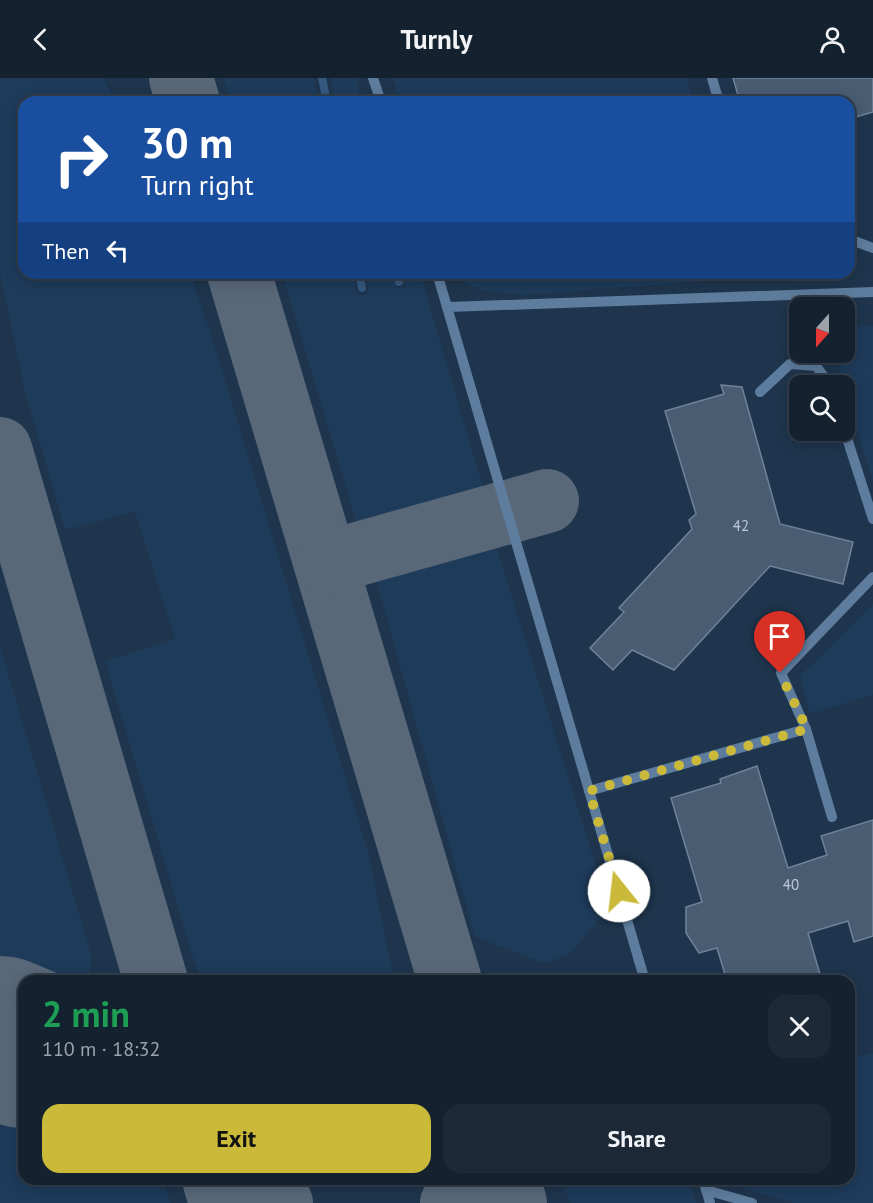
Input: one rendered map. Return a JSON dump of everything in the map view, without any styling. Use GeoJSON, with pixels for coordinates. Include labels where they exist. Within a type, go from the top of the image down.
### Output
{"type":"FeatureCollection","features":[{"type":"Feature","properties":{"kind":"lane"},"geometry":{"type":"LineString","coordinates":[[373,78],[379,96]]}},
{"type":"Feature","properties":{"kind":"lane"},"geometry":{"type":"LineString","coordinates":[[712,78],[717,96]]}},
{"type":"Feature","properties":{"kind":"lane"},"geometry":{"type":"LineString","coordinates":[[855,241],[873,248]]}},
{"type":"Feature","properties":{"kind":"lane"},"geometry":{"type":"LineString","coordinates":[[439,279],[643,975]]}},
{"type":"Feature","properties":{"kind":"lane"},"geometry":{"type":"LineString","coordinates":[[448,307],[873,292]]}},
{"type":"Feature","properties":{"kind":"lane"},"geometry":{"type":"LineString","coordinates":[[760,392],[790,364],[816,366],[823,375]]}},
{"type":"Feature","properties":{"kind":"lane"},"geometry":{"type":"LineString","coordinates":[[848,441],[873,519]]}},
{"type":"Feature","properties":{"kind":"lane"},"geometry":{"type":"LineString","coordinates":[[832,817],[807,729],[780,673],[873,577]]}},
{"type":"Feature","properties":{"kind":"lane"},"geometry":{"type":"LineString","coordinates":[[589,791],[807,729]]}},
{"type":"Feature","properties":{"kind":"lane"},"geometry":{"type":"LineString","coordinates":[[704,1185],[710,1203]]}},
{"type":"Feature","properties":{"kind":"lane"},"geometry":{"type":"LineString","coordinates":[[704,1185],[752,1203]]}},
{"type":"Feature","properties":{"kind":"shaded area"},"geometry":{"type":"Polygon","coordinates":[[[0,78],[873,78],[873,1203],[0,1203],[0,78]]]}},
{"type":"Feature","properties":{"kind":"shaded area"},"geometry":{"type":"Polygon","coordinates":[[[0,78],[103,78],[113,96],[18,96],[18,279],[192,279],[212,337],[369,855],[393,975],[200,975],[105,661],[175,639],[135,512],[65,530],[25,392],[0,274],[0,78]]]}},
{"type":"Feature","properties":{"kind":"shaded area"},"geometry":{"type":"Polygon","coordinates":[[[223,78],[313,78],[317,96],[229,96],[223,78]]]}},
{"type":"Feature","properties":{"kind":"shaded area"},"geometry":{"type":"Polygon","coordinates":[[[331,78],[357,78],[360,96],[334,96],[331,78]]]}},
{"type":"Feature","properties":{"kind":"shaded area"},"geometry":{"type":"Polygon","coordinates":[[[393,78],[687,78],[692,96],[398,96],[393,78]]]}},
{"type":"Feature","properties":{"kind":"shaded area"},"geometry":{"type":"Polygon","coordinates":[[[284,279],[353,279],[357,295],[369,294],[367,279],[394,279],[396,288],[406,287],[404,279],[422,279],[488,504],[361,538],[284,279]]]}},
{"type":"Feature","properties":{"kind":"shaded area"},"geometry":{"type":"Polygon","coordinates":[[[460,279],[733,279],[521,295],[479,290],[460,279]]]}},
{"type":"Feature","properties":{"kind":"shaded area"},"geometry":{"type":"Polygon","coordinates":[[[873,326],[873,482],[855,422],[855,375],[841,375],[837,363],[855,363],[855,327],[873,326]]]}},
{"type":"Feature","properties":{"kind":"shaded area"},"geometry":{"type":"Polygon","coordinates":[[[485,540],[496,545],[609,908],[569,955],[544,963],[475,937],[373,569],[485,540]]]}},
{"type":"Feature","properties":{"kind":"shaded area"},"geometry":{"type":"Polygon","coordinates":[[[873,604],[873,695],[810,714],[800,676],[873,604]]]}},
{"type":"Feature","properties":{"kind":"shaded area"},"geometry":{"type":"Polygon","coordinates":[[[0,646],[92,957],[88,975],[18,975],[18,1000],[0,992],[0,646]]]}},
{"type":"Feature","properties":{"kind":"shaded area"},"geometry":{"type":"Polygon","coordinates":[[[873,1053],[873,1203],[794,1203],[732,1185],[855,1185],[855,1058],[873,1053]]]}},
{"type":"Feature","properties":{"kind":"shaded area"},"geometry":{"type":"Polygon","coordinates":[[[0,1084],[18,1092],[18,1185],[165,1185],[170,1203],[0,1203],[0,1084]]]}},
{"type":"Feature","properties":{"kind":"shaded area"},"geometry":{"type":"Polygon","coordinates":[[[563,1185],[691,1185],[696,1203],[570,1203],[563,1185]]]}},
{"type":"Feature","properties":{"kind":"building"},"geometry":{"type":"Polygon","coordinates":[[[733,78],[873,78],[873,112],[855,117],[855,96],[738,96],[733,78]]]}},
{"type":"Feature","properties":{"kind":"building"},"geometry":{"type":"Polygon","coordinates":[[[721,385],[742,387],[780,524],[853,542],[843,584],[770,566],[674,670],[632,650],[613,670],[590,648],[624,612],[619,608],[692,529],[689,520],[696,514],[665,411],[724,394],[721,385]]]}},
{"type":"Feature","properties":{"kind":"building"},"geometry":{"type":"Polygon","coordinates":[[[757,766],[788,868],[827,855],[821,836],[873,820],[873,936],[854,942],[848,921],[808,933],[820,975],[725,975],[717,948],[699,953],[686,933],[686,907],[702,902],[671,798],[721,783],[720,779],[757,766]]]}},
{"type":"Feature","properties":{"kind":"waterway"},"geometry":{"type":"LineString","coordinates":[[322,78],[326,96]]}},
{"type":"Feature","properties":{"kind":"waterway"},"geometry":{"type":"LineString","coordinates":[[360,279],[362,288]]}},
{"type":"Feature","properties":{"kind":"taxiway"},"geometry":{"type":"LineString","coordinates":[[181,78],[186,96]]}},
{"type":"Feature","properties":{"kind":"taxiway"},"geometry":{"type":"LineString","coordinates":[[241,279],[448,975]]}},
{"type":"Feature","properties":{"kind":"taxiway"},"geometry":{"type":"LineString","coordinates":[[0,449],[154,975]]}},
{"type":"Feature","properties":{"kind":"taxiway"},"geometry":{"type":"LineString","coordinates":[[326,563],[547,501]]}},
{"type":"Feature","properties":{"kind":"taxiway"},"geometry":{"type":"LineString","coordinates":[[216,1185],[221,1203]]}},
{"type":"Feature","properties":{"kind":"taxiway"},"geometry":{"type":"LineString","coordinates":[[268,1185],[281,1203]]}},
{"type":"Feature","properties":{"kind":"taxiway"},"geometry":{"type":"LineString","coordinates":[[452,1203],[462,1185]]}},
{"type":"Feature","properties":{"kind":"taxiway"},"geometry":{"type":"LineString","coordinates":[[510,1185],[515,1203]]}},
{"type":"Feature","properties":{"kind":"runway"},"geometry":{"type":"LineString","coordinates":[[0,1037],[18,1044]]}},
{"type":"Feature","properties":{"kind":"route"},"geometry":{"type":"LineString","coordinates":[[619,891],[589,791],[807,729],[780,673]]}}]}
